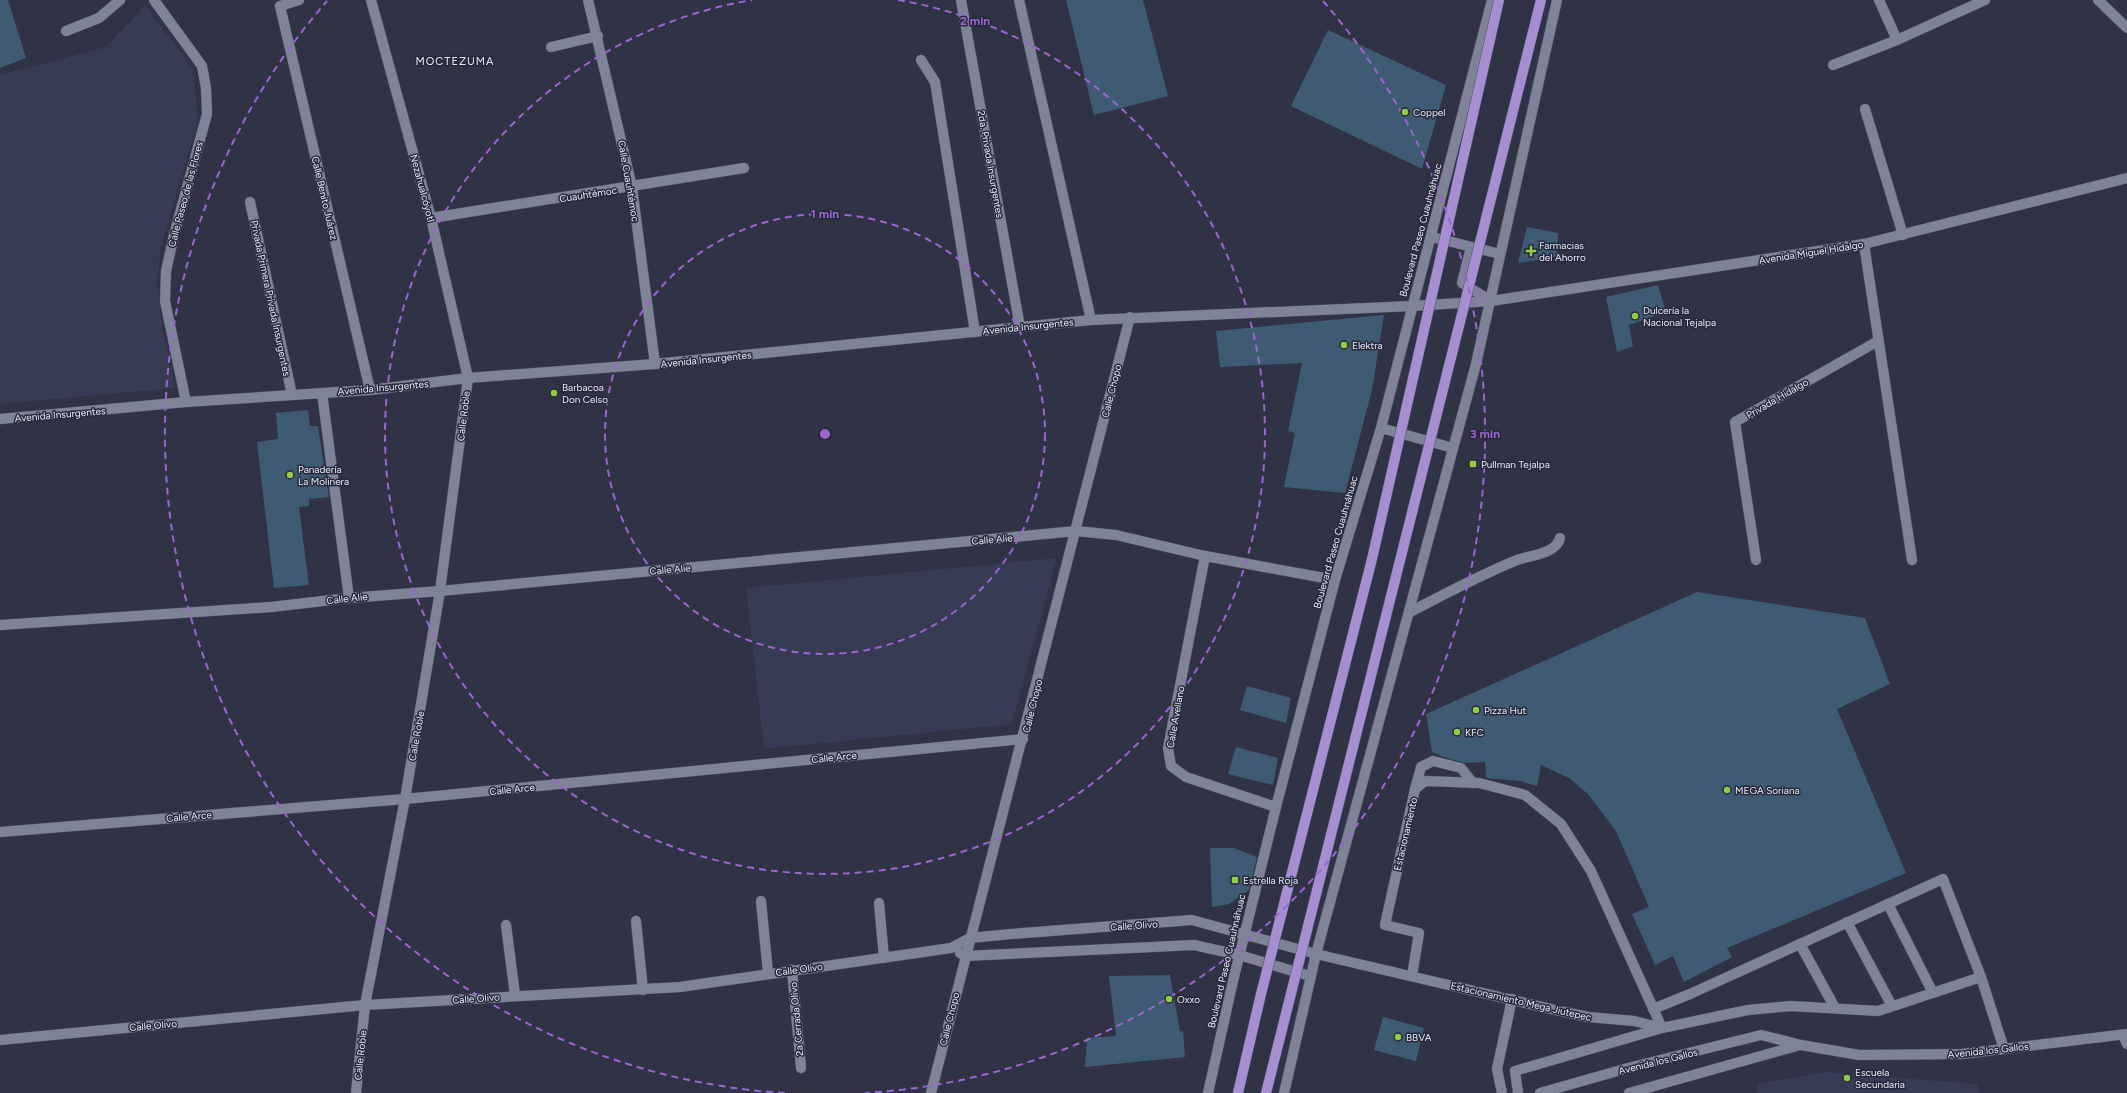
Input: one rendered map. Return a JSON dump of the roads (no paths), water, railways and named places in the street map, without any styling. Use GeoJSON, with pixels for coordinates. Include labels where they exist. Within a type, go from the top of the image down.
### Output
{"type":"FeatureCollection","features":[{"type":"Feature","properties":{"kind":"main road"},"geometry":{"type":"LineString","coordinates":[[1238,1093],[1264,979],[1372,559],[1499,0]]}},
{"type":"Feature","properties":{"kind":"main road"},"geometry":{"type":"LineString","coordinates":[[1266,1093],[1541,0]]}},
{"type":"Feature","properties":{"kind":"street"},"geometry":{"type":"LineString","coordinates":[[66,31],[99,18],[120,0]]}},
{"type":"Feature","properties":{"kind":"street","name":"Calle Paseo de las Flores"},"geometry":{"type":"LineString","coordinates":[[154,0],[202,66],[206,88],[207,114],[166,271],[165,301],[186,402]]}},
{"type":"Feature","properties":{"kind":"street","name":"Calle Benito Juárez"},"geometry":{"type":"LineString","coordinates":[[299,0],[280,6],[370,390]]}},
{"type":"Feature","properties":{"kind":"street","name":"Nezahualcóyotl"},"geometry":{"type":"LineString","coordinates":[[371,0],[431,218],[468,378]]}},
{"type":"Feature","properties":{"kind":"street","name":"Calle Cuauhtémoc"},"geometry":{"type":"LineString","coordinates":[[588,0],[598,36],[632,187],[655,364]]}},
{"type":"Feature","properties":{"kind":"street","name":"2da. Privada Insurgentes"},"geometry":{"type":"LineString","coordinates":[[961,0],[1020,327]]}},
{"type":"Feature","properties":{"kind":"street"},"geometry":{"type":"LineString","coordinates":[[1019,0],[1091,320]]}},
{"type":"Feature","properties":{"kind":"street","name":"Boulevard Paseo Cuauhnáhuac"},"geometry":{"type":"LineString","coordinates":[[1208,1093],[1239,955],[1276,807],[1335,580],[1381,428],[1492,0]]}},
{"type":"Feature","properties":{"kind":"street"},"geometry":{"type":"LineString","coordinates":[[1284,1093],[1310,976],[1410,612],[1476,364],[1557,0]]}},
{"type":"Feature","properties":{"kind":"street"},"geometry":{"type":"LineString","coordinates":[[1879,0],[1896,40]]}},
{"type":"Feature","properties":{"kind":"street"},"geometry":{"type":"LineString","coordinates":[[1833,65],[1896,40],[1985,0]]}},
{"type":"Feature","properties":{"kind":"street"},"geometry":{"type":"LineString","coordinates":[[2098,0],[2127,28]]}},
{"type":"Feature","properties":{"kind":"street"},"geometry":{"type":"LineString","coordinates":[[551,48],[598,36]]}},
{"type":"Feature","properties":{"kind":"street"},"geometry":{"type":"LineString","coordinates":[[921,60],[935,82],[975,332]]}},
{"type":"Feature","properties":{"kind":"street"},"geometry":{"type":"LineString","coordinates":[[1865,109],[1903,235]]}},
{"type":"Feature","properties":{"kind":"street","name":"Cuauhtémoc"},"geometry":{"type":"LineString","coordinates":[[431,218],[744,168]]}},
{"type":"Feature","properties":{"kind":"street","name":"Avenida Miguel Hidalgo"},"geometry":{"type":"LineString","coordinates":[[1412,306],[1491,301],[1864,244],[2127,178]]}},
{"type":"Feature","properties":{"kind":"street","name":"Privada Primera Privada Insurgentes"},"geometry":{"type":"LineString","coordinates":[[250,202],[292,395]]}},
{"type":"Feature","properties":{"kind":"street"},"geometry":{"type":"LineString","coordinates":[[1432,236],[1500,254]]}},
{"type":"Feature","properties":{"kind":"street"},"geometry":{"type":"LineString","coordinates":[[1864,244],[1912,560]]}},
{"type":"Feature","properties":{"kind":"street"},"geometry":{"type":"LineString","coordinates":[[1471,247],[1462,283],[1491,301]]}},
{"type":"Feature","properties":{"kind":"street","name":"Avenida Insurgentes"},"geometry":{"type":"LineString","coordinates":[[0,419],[186,402],[370,390],[468,378],[655,364],[1091,320],[1130,317],[1412,306]]}},
{"type":"Feature","properties":{"kind":"street","name":"Calle Chopo"},"geometry":{"type":"LineString","coordinates":[[931,1093],[1012,771],[1023,739],[1130,317]]}},
{"type":"Feature","properties":{"kind":"street","name":"Privada Hidalgo"},"geometry":{"type":"LineString","coordinates":[[1756,560],[1735,422],[1878,341]]}},
{"type":"Feature","properties":{"kind":"street","name":"Calle Roble"},"geometry":{"type":"LineString","coordinates":[[356,1093],[365,1005],[405,799],[440,591],[468,378]]}},
{"type":"Feature","properties":{"kind":"street"},"geometry":{"type":"LineString","coordinates":[[322,392],[349,598]]}},
{"type":"Feature","properties":{"kind":"street"},"geometry":{"type":"LineString","coordinates":[[1381,428],[1454,448]]}},
{"type":"Feature","properties":{"kind":"street","name":"Calle Alie"},"geometry":{"type":"LineString","coordinates":[[0,626],[271,607],[349,598],[440,591],[1076,531],[1116,535],[1205,556],[1335,580]]}},
{"type":"Feature","properties":{"kind":"street"},"geometry":{"type":"LineString","coordinates":[[1410,612],[1483,575],[1518,560],[1554,549],[1559,544],[1560,538]]}},
{"type":"Feature","properties":{"kind":"street","name":"Calle Avellano"},"geometry":{"type":"LineString","coordinates":[[1205,556],[1168,748],[1171,766],[1186,777],[1276,807]]}},
{"type":"Feature","properties":{"kind":"street","name":"Calle Arce"},"geometry":{"type":"LineString","coordinates":[[0,832],[405,799],[1023,739]]}},
{"type":"Feature","properties":{"kind":"street"},"geometry":{"type":"LineString","coordinates":[[1415,788],[1420,767],[1433,761],[1461,768],[1473,783]]}},
{"type":"Feature","properties":{"kind":"street","name":"Estacionamiento"},"geometry":{"type":"LineString","coordinates":[[1412,976],[1419,933],[1385,925],[1415,788],[1425,781],[1473,783],[1525,795],[1561,824],[1591,871],[1662,1028]]}},
{"type":"Feature","properties":{"kind":"street"},"geometry":{"type":"LineString","coordinates":[[1653,1009],[1690,994],[1943,878],[1981,977],[2004,1049]]}},
{"type":"Feature","properties":{"kind":"street"},"geometry":{"type":"LineString","coordinates":[[761,901],[768,973]]}},
{"type":"Feature","properties":{"kind":"street"},"geometry":{"type":"LineString","coordinates":[[879,903],[884,958]]}},
{"type":"Feature","properties":{"kind":"street"},"geometry":{"type":"LineString","coordinates":[[1888,904],[1933,993]]}},
{"type":"Feature","properties":{"kind":"street","name":"Calle Olivo"},"geometry":{"type":"LineString","coordinates":[[0,1040],[365,1005],[515,995],[643,990],[680,987],[768,973],[951,948],[970,938],[1192,920],[1316,954]]}},
{"type":"Feature","properties":{"kind":"street"},"geometry":{"type":"LineString","coordinates":[[636,921],[643,990]]}},
{"type":"Feature","properties":{"kind":"street"},"geometry":{"type":"LineString","coordinates":[[1847,922],[1892,1006]]}},
{"type":"Feature","properties":{"kind":"street"},"geometry":{"type":"LineString","coordinates":[[506,925],[515,995]]}},
{"type":"Feature","properties":{"kind":"street"},"geometry":{"type":"LineString","coordinates":[[1800,944],[1835,1008]]}},
{"type":"Feature","properties":{"kind":"street"},"geometry":{"type":"LineString","coordinates":[[951,948],[965,956],[1194,945],[1239,955],[1310,976]]}},
{"type":"Feature","properties":{"kind":"street","name":"Estacionamiento Mega Jiutepec"},"geometry":{"type":"LineString","coordinates":[[1316,954],[1588,1017],[1634,1021],[1662,1028],[1748,1010],[1791,1006],[1878,1010],[1981,977]]}},
{"type":"Feature","properties":{"kind":"street","name":"2a Cerrada Olivo"},"geometry":{"type":"LineString","coordinates":[[792,970],[801,1068]]}},
{"type":"Feature","properties":{"kind":"street"},"geometry":{"type":"LineString","coordinates":[[1502,1093],[1496,1069],[1512,999]]}},
{"type":"Feature","properties":{"kind":"street"},"geometry":{"type":"LineString","coordinates":[[1518,1093],[1515,1072],[1662,1028]]}},
{"type":"Feature","properties":{"kind":"street","name":"Avenida los Gallos"},"geometry":{"type":"LineString","coordinates":[[1540,1093],[1628,1068],[1761,1035],[1801,1045],[1859,1055],[1962,1054],[2126,1038]]}},
{"type":"Feature","properties":{"kind":"street","name":"Avenida los Gallos"},"geometry":{"type":"LineString","coordinates":[[1629,1093],[1801,1045]]}},
{"type":"Feature","properties":{"kind":"place","name":"Coppel"},"geometry":{"type":"Point","coordinates":[1405,112]}},
{"type":"Feature","properties":{"kind":"place","name":"Farmacias del Ahorro"},"geometry":{"type":"Point","coordinates":[1531,251]}},
{"type":"Feature","properties":{"kind":"place","name":"Dulcería la Nacional Tejalpa"},"geometry":{"type":"Point","coordinates":[1635,316]}},
{"type":"Feature","properties":{"kind":"place","name":"Elektra"},"geometry":{"type":"Point","coordinates":[1344,345]}},
{"type":"Feature","properties":{"kind":"place","name":"Barbacoa Don Celso"},"geometry":{"type":"Point","coordinates":[554,393]}},
{"type":"Feature","properties":{"kind":"place","name":"Pullman Tejalpa"},"geometry":{"type":"Point","coordinates":[1473,464]}},
{"type":"Feature","properties":{"kind":"place","name":"Panadería La Molinera"},"geometry":{"type":"Point","coordinates":[290,475]}},
{"type":"Feature","properties":{"kind":"place","name":"Pizza Hut"},"geometry":{"type":"Point","coordinates":[1476,710]}},
{"type":"Feature","properties":{"kind":"place","name":"KFC"},"geometry":{"type":"Point","coordinates":[1457,732]}},
{"type":"Feature","properties":{"kind":"place","name":"MEGA Soriana"},"geometry":{"type":"Point","coordinates":[1727,790]}},
{"type":"Feature","properties":{"kind":"place","name":"Estrella Roja"},"geometry":{"type":"Point","coordinates":[1235,880]}},
{"type":"Feature","properties":{"kind":"place","name":"Oxxo"},"geometry":{"type":"Point","coordinates":[1169,999]}},
{"type":"Feature","properties":{"kind":"place","name":"BBVA"},"geometry":{"type":"Point","coordinates":[1398,1037]}},
{"type":"Feature","properties":{"kind":"place","name":"Escuela Secundaria"},"geometry":{"type":"Point","coordinates":[1847,1078]}},
{"type":"Feature","properties":{"kind":"district","name":"MOCTEZUMA"},"geometry":{"type":"Point","coordinates":[455,61]}}]}
